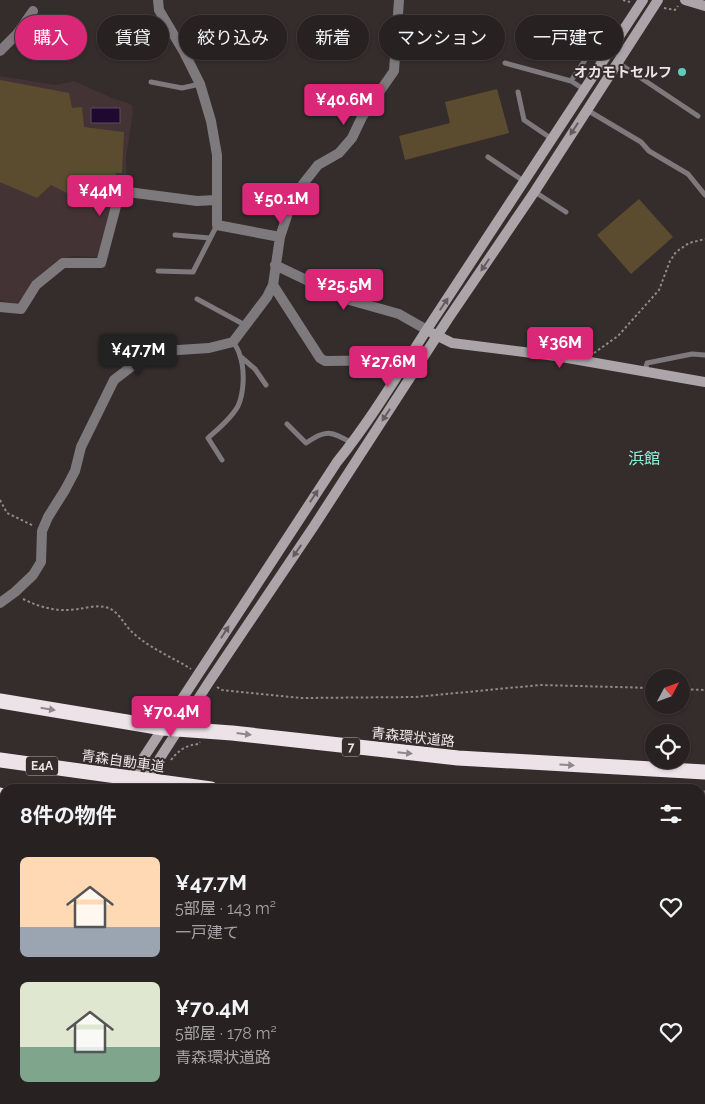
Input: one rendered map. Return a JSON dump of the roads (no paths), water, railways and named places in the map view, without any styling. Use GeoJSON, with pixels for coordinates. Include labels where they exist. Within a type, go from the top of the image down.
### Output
{"type":"FeatureCollection","features":[{"type":"Feature","properties":{"kind":"highway","name":"青森環状道路"},"geometry":{"type":"LineString","coordinates":[[0,701],[163,728],[458,758],[705,772]]}},
{"type":"Feature","properties":{"kind":"highway","name":"青森自動車道"},"geometry":{"type":"LineString","coordinates":[[0,760],[175,784]]}},
{"type":"Feature","properties":{"kind":"street"},"geometry":{"type":"LineString","coordinates":[[158,0],[162,15]]}},
{"type":"Feature","properties":{"kind":"street"},"geometry":{"type":"LineString","coordinates":[[0,602],[15,592],[33,575],[41,562],[42,531],[48,517],[66,490],[81,448],[114,380],[136,363],[163,351],[210,348],[233,342],[267,297],[273,285],[280,237],[289,210],[303,184],[318,166],[339,154],[352,138],[362,117],[394,71],[399,0]]}},
{"type":"Feature","properties":{"kind":"street"},"geometry":{"type":"LineString","coordinates":[[126,784],[337,462],[360,434],[407,359],[643,0]]}},
{"type":"Feature","properties":{"kind":"street"},"geometry":{"type":"LineString","coordinates":[[143,784],[658,0]]}},
{"type":"Feature","properties":{"kind":"street"},"geometry":{"type":"LineString","coordinates":[[685,0],[705,6]]}},
{"type":"Feature","properties":{"kind":"street"},"geometry":{"type":"LineString","coordinates":[[0,51],[16,34],[33,11]]}},
{"type":"Feature","properties":{"kind":"street"},"geometry":{"type":"LineString","coordinates":[[169,29],[184,52],[200,84],[211,121],[217,155],[217,225],[280,237]]}},
{"type":"Feature","properties":{"kind":"street"},"geometry":{"type":"LineString","coordinates":[[0,307],[21,309],[36,285],[62,263],[101,262],[120,191],[197,201],[216,200]]}},
{"type":"Feature","properties":{"kind":"street"},"geometry":{"type":"LineString","coordinates":[[275,265],[346,299],[399,314],[436,336],[452,343],[584,361],[705,382]]}},
{"type":"Feature","properties":{"kind":"street"},"geometry":{"type":"LineString","coordinates":[[273,285],[320,358],[325,361],[421,360]]}},
{"type":"Feature","properties":{"kind":"lane"},"geometry":{"type":"LineString","coordinates":[[571,81],[589,54],[602,63]]}},
{"type":"Feature","properties":{"kind":"lane"},"geometry":{"type":"LineString","coordinates":[[617,62],[698,116]]}},
{"type":"Feature","properties":{"kind":"lane"},"geometry":{"type":"LineString","coordinates":[[506,64],[571,81],[585,90]]}},
{"type":"Feature","properties":{"kind":"lane"},"geometry":{"type":"LineString","coordinates":[[151,82],[182,88],[200,84]]}},
{"type":"Feature","properties":{"kind":"lane"},"geometry":{"type":"LineString","coordinates":[[518,92],[524,120],[553,139]]}},
{"type":"Feature","properties":{"kind":"lane"},"geometry":{"type":"LineString","coordinates":[[587,110],[641,142],[649,151],[688,174],[705,195]]}},
{"type":"Feature","properties":{"kind":"lane"},"geometry":{"type":"LineString","coordinates":[[488,157],[525,182]]}},
{"type":"Feature","properties":{"kind":"lane"},"geometry":{"type":"LineString","coordinates":[[534,191],[566,212]]}},
{"type":"Feature","properties":{"kind":"lane"},"geometry":{"type":"LineString","coordinates":[[158,271],[193,272],[217,225]]}},
{"type":"Feature","properties":{"kind":"lane"},"geometry":{"type":"LineString","coordinates":[[175,235],[210,238]]}},
{"type":"Feature","properties":{"kind":"lane"},"geometry":{"type":"LineString","coordinates":[[197,299],[245,324]]}},
{"type":"Feature","properties":{"kind":"lane"},"geometry":{"type":"LineString","coordinates":[[233,342],[241,357],[255,369],[266,385]]}},
{"type":"Feature","properties":{"kind":"lane"},"geometry":{"type":"LineString","coordinates":[[644,371],[648,363],[692,354],[705,355]]}},
{"type":"Feature","properties":{"kind":"lane"},"geometry":{"type":"LineString","coordinates":[[222,460],[208,438],[228,419],[237,407],[242,394],[241,357]]}},
{"type":"Feature","properties":{"kind":"lane"},"geometry":{"type":"LineString","coordinates":[[287,424],[306,443],[319,434],[328,433],[352,443]]}},
{"type":"Feature","properties":{"kind":"place","name":"オカモトセルフ"},"geometry":{"type":"Point","coordinates":[682,72]}},
{"type":"Feature","properties":{"kind":"district","name":"浜館"},"geometry":{"type":"Point","coordinates":[644,458]}}]}
